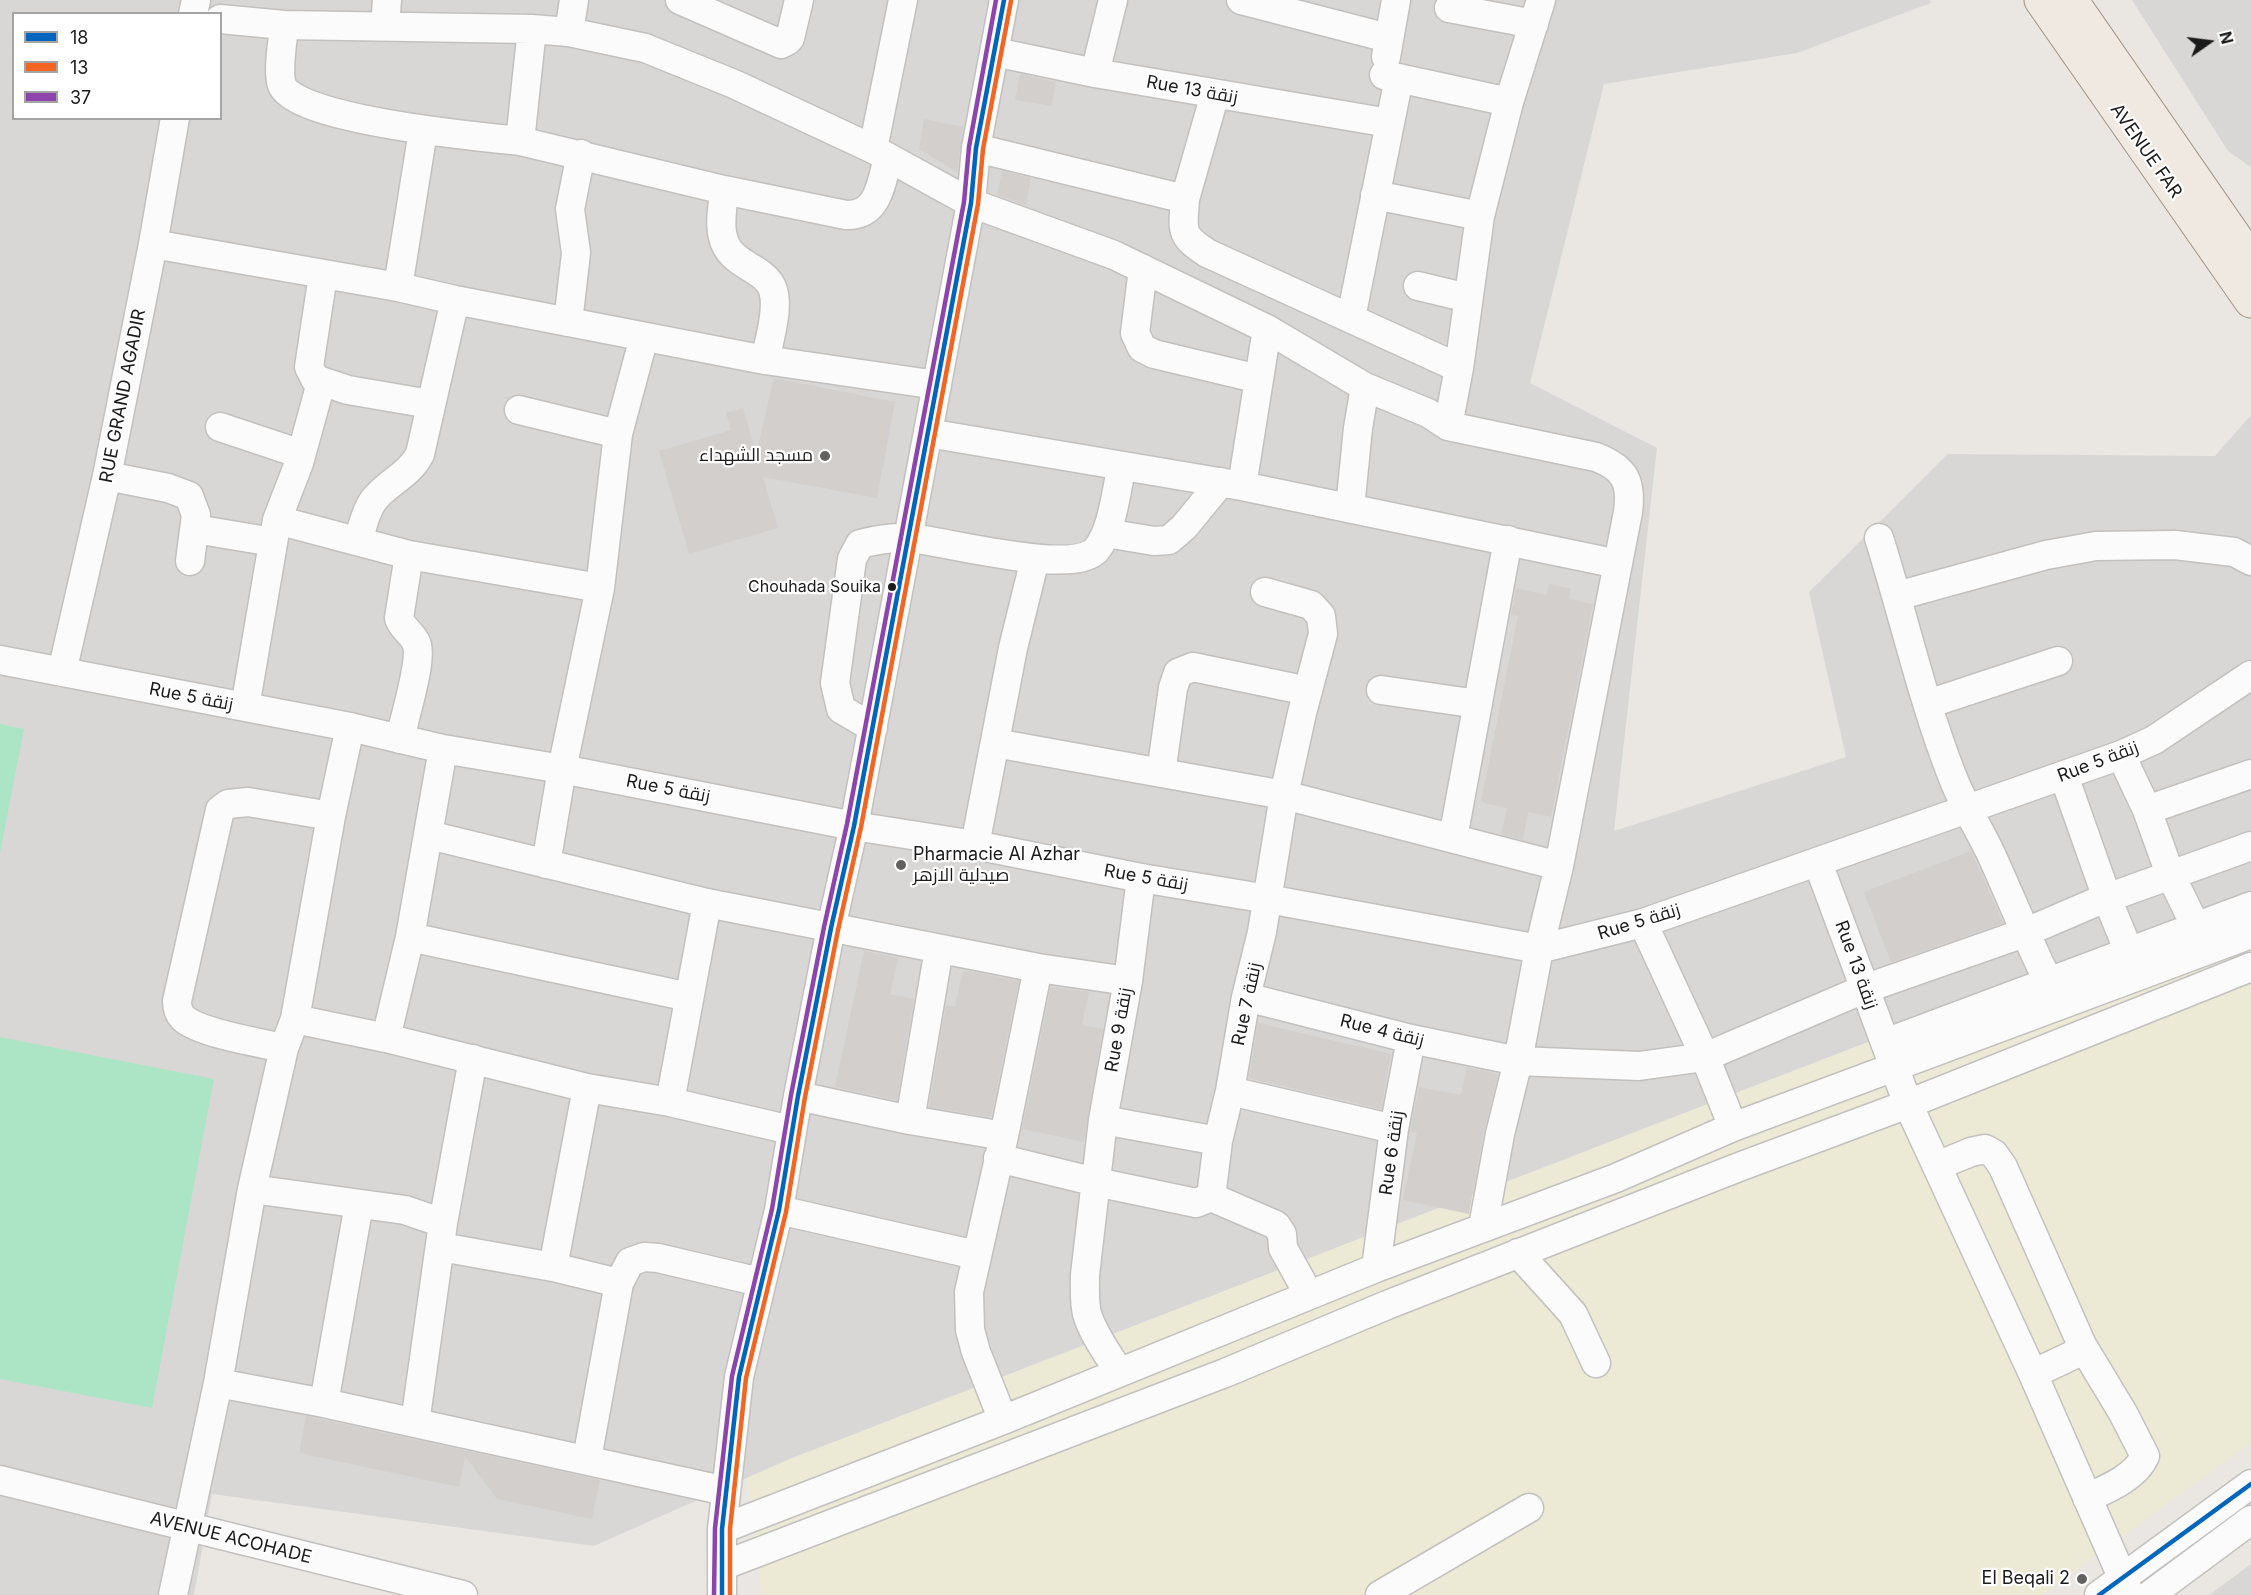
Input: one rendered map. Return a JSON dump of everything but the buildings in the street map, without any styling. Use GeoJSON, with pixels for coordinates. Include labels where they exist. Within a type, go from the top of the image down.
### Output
{"type":"FeatureCollection","features":[{"type":"Feature","properties":{"kind":"main road","name":"AVENUE FAR"},"geometry":{"type":"LineString","coordinates":[[2041,0],[2251,301]]}},
{"type":"Feature","properties":{"kind":"main road","name":"AVENUE FAR"},"geometry":{"type":"LineString","coordinates":[[2071,0],[2251,260]]}},
{"type":"Feature","properties":{"kind":"street"},"geometry":{"type":"LineString","coordinates":[[569,32],[574,0]]}},
{"type":"Feature","properties":{"kind":"street"},"geometry":{"type":"LineString","coordinates":[[680,0],[710,6],[778,44],[790,38],[799,0]]}},
{"type":"Feature","properties":{"kind":"street"},"geometry":{"type":"LineString","coordinates":[[284,25],[282,85],[288,94],[298,101],[329,111],[423,131],[520,141],[724,190],[853,215],[860,214],[874,203],[903,0]]}},
{"type":"Feature","properties":{"kind":"street"},"geometry":{"type":"LineString","coordinates":[[722,1595],[722,1529],[739,1377],[778,1210],[791,1130],[873,728],[971,203],[976,148],[1004,0]]}},
{"type":"Feature","properties":{"kind":"street"},"geometry":{"type":"LineString","coordinates":[[1095,73],[1113,0]]}},
{"type":"Feature","properties":{"kind":"street"},"geometry":{"type":"LineString","coordinates":[[1241,0],[1388,38]]}},
{"type":"Feature","properties":{"kind":"street"},"geometry":{"type":"LineString","coordinates":[[1352,318],[1375,195],[1382,122],[1391,76],[1388,38],[1396,0]]}},
{"type":"Feature","properties":{"kind":"street"},"geometry":{"type":"LineString","coordinates":[[1448,426],[1459,368],[1480,216],[1509,102],[1538,12],[1449,8]]}},
{"type":"Feature","properties":{"kind":"street"},"geometry":{"type":"LineString","coordinates":[[222,18],[284,25],[386,13],[569,32],[624,43],[668,56],[734,84],[881,154],[971,203],[1114,255],[1267,329],[1365,387],[1428,413],[1448,426],[1596,457],[1610,462],[1621,471],[1628,484],[1630,496],[1618,564],[1559,866],[1539,950],[1518,1061],[1500,1134],[1483,1227]]}},
{"type":"Feature","properties":{"kind":"street"},"geometry":{"type":"LineString","coordinates":[[520,141],[532,29]]}},
{"type":"Feature","properties":{"kind":"street","name":"Rue 13 زنقة"},"geometry":{"type":"LineString","coordinates":[[995,52],[1095,73],[1382,122]]}},
{"type":"Feature","properties":{"kind":"street"},"geometry":{"type":"LineString","coordinates":[[1391,76],[1509,102]]}},
{"type":"Feature","properties":{"kind":"street"},"geometry":{"type":"LineString","coordinates":[[1215,94],[1185,199],[1183,230],[1191,243],[1207,253],[1459,368]]}},
{"type":"Feature","properties":{"kind":"street","name":"RUE GRAND AGADIR"},"geometry":{"type":"LineString","coordinates":[[62,672],[107,476],[153,244],[175,120]]}},
{"type":"Feature","properties":{"kind":"street"},"geometry":{"type":"LineString","coordinates":[[399,287],[423,131]]}},
{"type":"Feature","properties":{"kind":"street"},"geometry":{"type":"LineString","coordinates":[[976,148],[1185,199]]}},
{"type":"Feature","properties":{"kind":"street"},"geometry":{"type":"LineString","coordinates":[[568,322],[576,262],[570,209],[581,154]]}},
{"type":"Feature","properties":{"kind":"street"},"geometry":{"type":"LineString","coordinates":[[724,190],[722,236],[728,250],[769,282],[773,289],[775,302],[765,360]]}},
{"type":"Feature","properties":{"kind":"street"},"geometry":{"type":"LineString","coordinates":[[1375,195],[1480,216]]}},
{"type":"Feature","properties":{"kind":"street"},"geometry":{"type":"LineString","coordinates":[[153,244],[399,287],[765,360],[937,385]]}},
{"type":"Feature","properties":{"kind":"street"},"geometry":{"type":"LineString","coordinates":[[1143,269],[1135,333],[1142,348],[1154,354],[1259,379]]}},
{"type":"Feature","properties":{"kind":"street"},"geometry":{"type":"LineString","coordinates":[[323,275],[309,367],[315,379],[389,398],[430,404]]}},
{"type":"Feature","properties":{"kind":"street"},"geometry":{"type":"LineString","coordinates":[[1418,286],[1468,298]]}},
{"type":"Feature","properties":{"kind":"street"},"geometry":{"type":"LineString","coordinates":[[358,541],[369,506],[374,499],[410,469],[420,454],[455,300]]}},
{"type":"Feature","properties":{"kind":"street"},"geometry":{"type":"LineString","coordinates":[[1106,533],[1154,541],[1169,540],[1231,484],[1259,379],[1267,329]]}},
{"type":"Feature","properties":{"kind":"street"},"geometry":{"type":"LineString","coordinates":[[546,864],[562,769],[600,588],[618,434],[644,337]]}},
{"type":"Feature","properties":{"kind":"street"},"geometry":{"type":"LineString","coordinates":[[245,707],[275,531],[301,454],[321,382]]}},
{"type":"Feature","properties":{"kind":"street"},"geometry":{"type":"LineString","coordinates":[[1350,508],[1358,428],[1365,387]]}},
{"type":"Feature","properties":{"kind":"street"},"geometry":{"type":"LineString","coordinates":[[519,410],[618,434]]}},
{"type":"Feature","properties":{"kind":"street"},"geometry":{"type":"LineString","coordinates":[[220,427],[301,454]]}},
{"type":"Feature","properties":{"kind":"street"},"geometry":{"type":"LineString","coordinates":[[928,433],[1231,484],[1618,564]]}},
{"type":"Feature","properties":{"kind":"street"},"geometry":{"type":"LineString","coordinates":[[873,728],[841,709],[835,683],[852,559],[860,544],[878,539],[909,538],[1035,559],[1064,561],[1092,553],[1106,533],[1122,466]]}},
{"type":"Feature","properties":{"kind":"street"},"geometry":{"type":"LineString","coordinates":[[107,476],[184,492],[189,496],[196,515],[190,561]]}},
{"type":"Feature","properties":{"kind":"street"},"geometry":{"type":"LineString","coordinates":[[195,529],[275,531],[358,541],[409,555],[600,588]]}},
{"type":"Feature","properties":{"kind":"street"},"geometry":{"type":"LineString","coordinates":[[1879,538],[1928,704],[1953,778],[1992,857],[2024,933],[2048,981]]}},
{"type":"Feature","properties":{"kind":"street"},"geometry":{"type":"LineString","coordinates":[[1453,838],[1508,540]]}},
{"type":"Feature","properties":{"kind":"street"},"geometry":{"type":"LineString","coordinates":[[1897,596],[2046,555],[2096,546],[2175,545],[2222,550],[2243,555],[2251,561]]}},
{"type":"Feature","properties":{"kind":"street"},"geometry":{"type":"LineString","coordinates":[[400,739],[418,658],[416,642],[400,623],[399,618],[409,555]]}},
{"type":"Feature","properties":{"kind":"street"},"geometry":{"type":"LineString","coordinates":[[975,845],[1013,648],[1035,559]]}},
{"type":"Feature","properties":{"kind":"street","name":"Rue 7 زنقة"},"geometry":{"type":"LineString","coordinates":[[1203,1200],[1230,1091],[1246,997],[1256,961],[1284,795],[1323,634],[1321,616],[1315,608],[1305,602],[1265,592]]}},
{"type":"Feature","properties":{"kind":"street","name":"Rue 5 زنقة"},"geometry":{"type":"LineString","coordinates":[[0,660],[350,728],[443,749],[1539,950],[1643,923],[2121,755],[2163,734],[2251,675]]}},
{"type":"Feature","properties":{"kind":"street"},"geometry":{"type":"LineString","coordinates":[[1928,704],[2058,661]]}},
{"type":"Feature","properties":{"kind":"street"},"geometry":{"type":"LineString","coordinates":[[1161,773],[1173,688],[1178,673],[1193,666],[1308,691]]}},
{"type":"Feature","properties":{"kind":"street"},"geometry":{"type":"LineString","coordinates":[[1381,690],[1478,704]]}},
{"type":"Feature","properties":{"kind":"street"},"geometry":{"type":"LineString","coordinates":[[173,1595],[218,1383],[252,1189],[284,1048],[295,1018],[331,816],[350,728]]}},
{"type":"Feature","properties":{"kind":"street"},"geometry":{"type":"LineString","coordinates":[[995,743],[1284,795],[1559,866]]}},
{"type":"Feature","properties":{"kind":"street"},"geometry":{"type":"LineString","coordinates":[[386,1038],[410,938],[443,749]]}},
{"type":"Feature","properties":{"kind":"street"},"geometry":{"type":"LineString","coordinates":[[2121,755],[2147,810],[2170,874],[2196,927]]}},
{"type":"Feature","properties":{"kind":"street"},"geometry":{"type":"LineString","coordinates":[[2147,810],[2251,774]]}},
{"type":"Feature","properties":{"kind":"street"},"geometry":{"type":"LineString","coordinates":[[2064,776],[2107,898],[2129,952]]}},
{"type":"Feature","properties":{"kind":"street"},"geometry":{"type":"LineString","coordinates":[[284,1048],[202,1028],[184,1019],[178,1010],[177,1001],[220,810],[228,804],[248,802],[331,816]]}},
{"type":"Feature","properties":{"kind":"street"},"geometry":{"type":"LineString","coordinates":[[429,835],[707,903],[1038,968],[1128,981]]}},
{"type":"Feature","properties":{"kind":"street","name":"Rue 4 زنقة"},"geometry":{"type":"LineString","coordinates":[[1246,997],[1411,1039],[1518,1061],[1639,1066],[1705,1057],[1864,989],[2024,933],[2107,898],[2251,846]]}},
{"type":"Feature","properties":{"kind":"street","name":"Rue 13 زنقة"},"geometry":{"type":"LineString","coordinates":[[1818,863],[1908,1104],[2033,1374],[2126,1587]]}},
{"type":"Feature","properties":{"kind":"street","name":"Rue 9 زنقة"},"geometry":{"type":"LineString","coordinates":[[1096,1182],[1103,1120],[1128,981],[1141,878]]}},
{"type":"Feature","properties":{"kind":"street"},"geometry":{"type":"LineString","coordinates":[[670,1102],[707,903]]}},
{"type":"Feature","properties":{"kind":"street"},"geometry":{"type":"LineString","coordinates":[[722,1529],[1003,1420],[1376,1268],[1616,1178],[1733,1127],[2048,981],[2251,906]]}},
{"type":"Feature","properties":{"kind":"street"},"geometry":{"type":"LineString","coordinates":[[1643,923],[1705,1057],[1733,1127]]}},
{"type":"Feature","properties":{"kind":"street"},"geometry":{"type":"LineString","coordinates":[[1889,1055],[2251,934]]}},
{"type":"Feature","properties":{"kind":"street"},"geometry":{"type":"LineString","coordinates":[[410,938],[689,997]]}},
{"type":"Feature","properties":{"kind":"street"},"geometry":{"type":"LineString","coordinates":[[910,1120],[939,949]]}},
{"type":"Feature","properties":{"kind":"street"},"geometry":{"type":"LineString","coordinates":[[722,1566],[1225,1373],[1386,1305],[1908,1104],[2251,967]]}},
{"type":"Feature","properties":{"kind":"street"},"geometry":{"type":"LineString","coordinates":[[1003,1420],[976,1352],[970,1330],[969,1292],[1038,968]]}},
{"type":"Feature","properties":{"kind":"street"},"geometry":{"type":"LineString","coordinates":[[295,1018],[587,1088],[670,1102],[791,1130]]}},
{"type":"Feature","properties":{"kind":"street","name":"Rue 6 زنقة"},"geometry":{"type":"LineString","coordinates":[[1376,1268],[1394,1129],[1411,1039]]}},
{"type":"Feature","properties":{"kind":"street"},"geometry":{"type":"LineString","coordinates":[[415,1423],[442,1235],[473,1059]]}},
{"type":"Feature","properties":{"kind":"street"},"geometry":{"type":"LineString","coordinates":[[553,1267],[587,1088]]}},
{"type":"Feature","properties":{"kind":"street"},"geometry":{"type":"LineString","coordinates":[[1230,1091],[1394,1129]]}},
{"type":"Feature","properties":{"kind":"street"},"geometry":{"type":"LineString","coordinates":[[798,1096],[910,1120],[1001,1147],[1096,1182],[1203,1200],[1276,1225],[1281,1234],[1283,1248],[1309,1295]]}},
{"type":"Feature","properties":{"kind":"street"},"geometry":{"type":"LineString","coordinates":[[1103,1120],[1218,1141]]}},
{"type":"Feature","properties":{"kind":"street"},"geometry":{"type":"LineString","coordinates":[[1936,1166],[1984,1149],[1994,1154],[2003,1167],[2082,1345],[2123,1413],[2145,1456],[2141,1465],[2111,1487],[2087,1498]]}},
{"type":"Feature","properties":{"kind":"street"},"geometry":{"type":"LineString","coordinates":[[1096,1182],[1084,1298],[1087,1314],[1093,1327],[1119,1372]]}},
{"type":"Feature","properties":{"kind":"street"},"geometry":{"type":"LineString","coordinates":[[252,1189],[405,1210],[442,1235],[553,1267],[619,1283]]}},
{"type":"Feature","properties":{"kind":"street"},"geometry":{"type":"LineString","coordinates":[[324,1402],[359,1204]]}},
{"type":"Feature","properties":{"kind":"street"},"geometry":{"type":"LineString","coordinates":[[778,1210],[976,1254]]}},
{"type":"Feature","properties":{"kind":"street"},"geometry":{"type":"LineString","coordinates":[[1518,1253],[1573,1314],[1596,1363]]}},
{"type":"Feature","properties":{"kind":"street"},"geometry":{"type":"LineString","coordinates":[[587,1460],[619,1283],[630,1262],[644,1257],[760,1282]]}},
{"type":"Feature","properties":{"kind":"street"},"geometry":{"type":"LineString","coordinates":[[2033,1374],[2075,1354],[2082,1345]]}},
{"type":"Feature","properties":{"kind":"street"},"geometry":{"type":"LineString","coordinates":[[218,1383],[324,1402],[726,1491]]}},
{"type":"Feature","properties":{"kind":"street","name":"AVENUE ACOHADE"},"geometry":{"type":"LineString","coordinates":[[0,1480],[463,1595]]}},
{"type":"Feature","properties":{"kind":"street"},"geometry":{"type":"LineString","coordinates":[[2099,1595],[2126,1587],[2251,1484]]}},
{"type":"Feature","properties":{"kind":"street"},"geometry":{"type":"LineString","coordinates":[[1380,1595],[1529,1508]]}},
{"type":"Feature","properties":{"kind":"street"},"geometry":{"type":"LineString","coordinates":[[2150,1595],[2251,1520]]}},
{"type":"Feature","properties":{"kind":"shaded area"},"geometry":{"type":"Polygon","coordinates":[[[0,0],[1930,0],[1931,3],[1797,53],[1604,84],[1530,383],[1657,448],[1614,831],[1846,757],[1809,592],[1948,454],[2215,456],[2251,415],[2251,894],[790,1459],[594,1546],[212,1494],[194,1595],[0,1595],[0,0]]]}},
{"type":"Feature","properties":{"kind":"shaded area"},"geometry":{"type":"Polygon","coordinates":[[[2132,0],[2251,0],[2251,167],[2228,151],[2132,0]]]}},
{"type":"Feature","properties":{"kind":"shaded area"},"geometry":{"type":"Polygon","coordinates":[[[2251,894],[2251,1443],[2042,1595],[762,1595],[747,1478],[790,1459],[2251,894]]]}},
{"type":"Feature","properties":{"kind":"shaded area"},"geometry":{"type":"Polygon","coordinates":[[[0,1508],[108,1536],[93,1595],[68,1595],[0,1578],[0,1508]]]}},
{"type":"Feature","properties":{"kind":"shaded area"},"geometry":{"type":"Polygon","coordinates":[[[2251,1564],[2251,1595],[2209,1595],[2251,1564]]]}},
{"type":"Feature","properties":{"kind":"green space"},"geometry":{"type":"Polygon","coordinates":[[[0,724],[24,729],[0,853],[0,724]]]}},
{"type":"Feature","properties":{"kind":"green space"},"geometry":{"type":"Polygon","coordinates":[[[0,1037],[214,1079],[152,1408],[0,1379],[0,1037]]]}},
{"type":"Feature","properties":{"kind":"transit line","name":"37"},"geometry":{"type":"LineString","coordinates":[[714,1595],[715,1528],[732,1376],[772,1209],[791,1095],[847,824],[964,202],[969,147],[996,0]]}},
{"type":"Feature","properties":{"kind":"transit line","name":"18"},"geometry":{"type":"LineString","coordinates":[[722,1595],[722,1529],[739,1377],[779,1210],[798,1096],[831,928],[854,826],[971,203],[976,148],[1004,0]]}},
{"type":"Feature","properties":{"kind":"transit line","name":"13"},"geometry":{"type":"LineString","coordinates":[[730,1595],[730,1529],[746,1378],[786,1212],[805,1097],[861,827],[978,204],[983,149],[1011,1]]}},
{"type":"Feature","properties":{"kind":"transit line","name":"18"},"geometry":{"type":"LineString","coordinates":[[2099,1595],[2251,1484]]}},
{"type":"Feature","properties":{"kind":"place","name":"مسجد الشهداء"},"geometry":{"type":"Point","coordinates":[825,456]}},
{"type":"Feature","properties":{"kind":"place","name":"Chouhada Souika"},"geometry":{"type":"Point","coordinates":[892,587]}},
{"type":"Feature","properties":{"kind":"place","name":"Pharmacie Al Azhar صيدلية الازهر"},"geometry":{"type":"Point","coordinates":[901,865]}},
{"type":"Feature","properties":{"kind":"place","name":"El Beqali 2"},"geometry":{"type":"Point","coordinates":[2082,1579]}}]}
